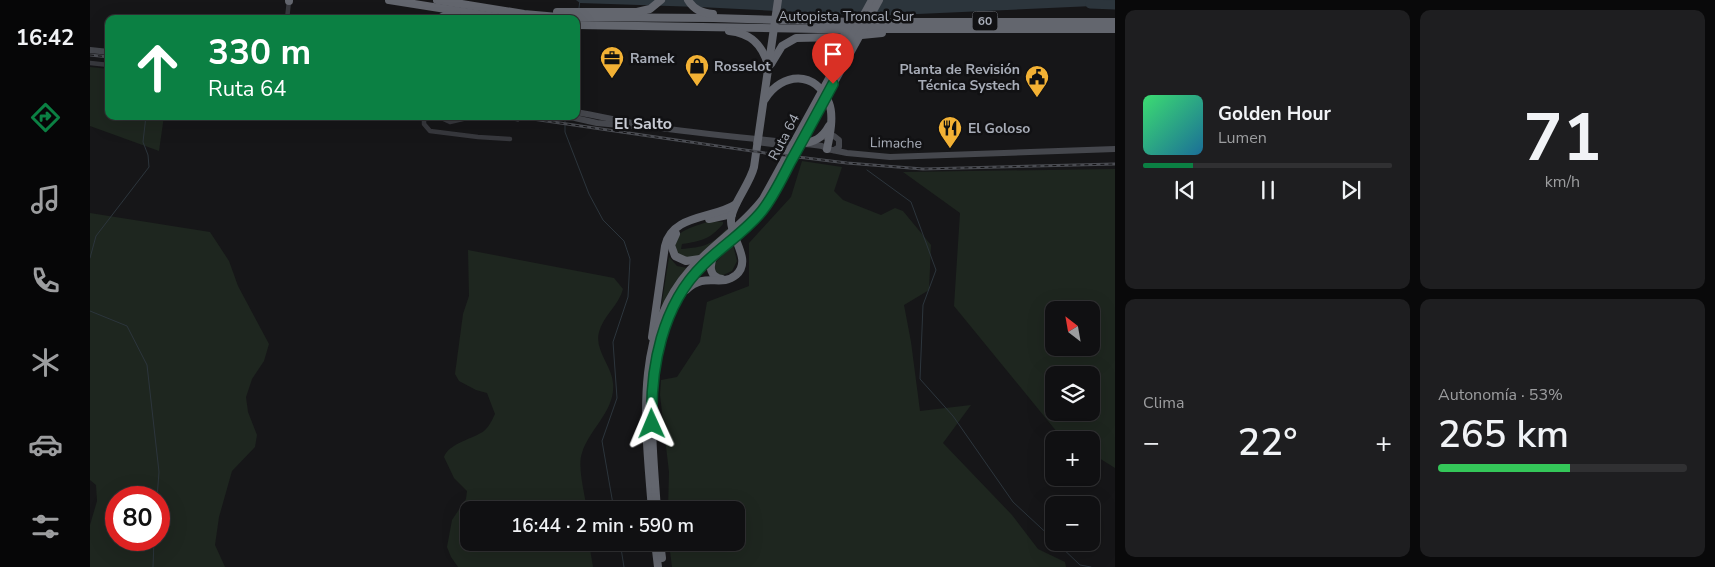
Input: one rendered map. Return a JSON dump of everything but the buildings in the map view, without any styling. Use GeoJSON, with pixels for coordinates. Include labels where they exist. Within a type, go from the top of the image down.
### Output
{"type":"FeatureCollection","features":[{"type":"Feature","properties":{"kind":"highway"},"geometry":{"type":"LineString","coordinates":[[389,0],[484,15]]}},
{"type":"Feature","properties":{"kind":"highway"},"geometry":{"type":"LineString","coordinates":[[437,0],[495,9],[558,15]]}},
{"type":"Feature","properties":{"kind":"highway"},"geometry":{"type":"LineString","coordinates":[[580,20],[650,9],[661,0]]}},
{"type":"Feature","properties":{"kind":"highway"},"geometry":{"type":"LineString","coordinates":[[688,0],[696,10],[704,13],[798,18],[832,22]]}},
{"type":"Feature","properties":{"kind":"highway"},"geometry":{"type":"LineString","coordinates":[[676,302],[696,282],[726,280],[740,270],[742,262],[731,218],[752,172],[778,0]]}},
{"type":"Feature","properties":{"kind":"highway","name":"Ruta 64"},"geometry":{"type":"LineString","coordinates":[[776,184],[872,0]]}},
{"type":"Feature","properties":{"kind":"highway","name":"Ruta 64"},"geometry":{"type":"LineString","coordinates":[[740,229],[776,184],[879,0]]}},
{"type":"Feature","properties":{"kind":"highway"},"geometry":{"type":"LineString","coordinates":[[446,15],[471,13]]}},
{"type":"Feature","properties":{"kind":"highway","name":"Autopista Troncal Sur"},"geometry":{"type":"LineString","coordinates":[[580,20],[713,18],[832,22],[1115,22]]}},
{"type":"Feature","properties":{"kind":"highway"},"geometry":{"type":"LineString","coordinates":[[580,20],[625,30],[742,33],[758,44],[768,68]]}},
{"type":"Feature","properties":{"kind":"highway","name":"Autopista Troncal Sur"},"geometry":{"type":"LineString","coordinates":[[580,20],[819,29],[1115,29]]}},
{"type":"Feature","properties":{"kind":"highway"},"geometry":{"type":"LineString","coordinates":[[768,68],[782,46],[796,38],[841,37],[915,28]]}},
{"type":"Feature","properties":{"kind":"highway"},"geometry":{"type":"LineString","coordinates":[[763,104],[774,88],[785,81],[796,79],[808,80],[817,85],[825,96],[830,110],[830,150]]}},
{"type":"Feature","properties":{"kind":"highway"},"geometry":{"type":"LineString","coordinates":[[800,144],[820,138],[826,132],[830,122]]}},
{"type":"Feature","properties":{"kind":"highway"},"geometry":{"type":"LineString","coordinates":[[651,501],[645,415],[646,385],[654,319],[668,236],[676,228],[689,221],[724,210],[738,202]]}},
{"type":"Feature","properties":{"kind":"highway"},"geometry":{"type":"LineString","coordinates":[[702,258],[686,261],[677,258],[672,251],[673,240],[683,229],[708,219],[731,218]]}},
{"type":"Feature","properties":{"kind":"highway"},"geometry":{"type":"LineString","coordinates":[[650,360],[660,326],[672,297],[684,277],[724,238],[740,229]]}},
{"type":"Feature","properties":{"kind":"highway"},"geometry":{"type":"LineString","coordinates":[[657,501],[652,412],[653,382],[661,342],[676,302],[690,280],[740,229]]}},
{"type":"Feature","properties":{"kind":"highway"},"geometry":{"type":"LineString","coordinates":[[715,254],[711,263],[711,271],[716,277],[726,280]]}},
{"type":"Feature","properties":{"kind":"highway"},"geometry":{"type":"LineString","coordinates":[[656,551],[658,567]]}},
{"type":"Feature","properties":{"kind":"highway"},"geometry":{"type":"LineString","coordinates":[[661,551],[663,567]]}},
{"type":"Feature","properties":{"kind":"main road"},"geometry":{"type":"LineString","coordinates":[[90,50],[105,52]]}},
{"type":"Feature","properties":{"kind":"main road","name":"Limache"},"geometry":{"type":"LineString","coordinates":[[580,115],[621,125],[648,126],[822,146],[830,150]]}},
{"type":"Feature","properties":{"kind":"main road","name":"Limache"},"geometry":{"type":"LineString","coordinates":[[718,135],[744,141],[890,157],[1115,148]]}},
{"type":"Feature","properties":{"kind":"main road"},"geometry":{"type":"LineString","coordinates":[[820,138],[830,136]]}},
{"type":"Feature","properties":{"kind":"street"},"geometry":{"type":"LineString","coordinates":[[287,15],[289,0]]}},
{"type":"Feature","properties":{"kind":"street"},"geometry":{"type":"LineString","coordinates":[[90,63],[105,65]]}},
{"type":"Feature","properties":{"kind":"street"},"geometry":{"type":"LineString","coordinates":[[424,120],[424,124],[430,131],[510,139]]}},
{"type":"Feature","properties":{"kind":"street"},"geometry":{"type":"LineString","coordinates":[[446,120],[450,122],[458,120]]}},
{"type":"Feature","properties":{"kind":"shaded area"},"geometry":{"type":"Polygon","coordinates":[[[576,0],[1115,0],[1115,5],[873,16],[580,3],[576,0]]]}},
{"type":"Feature","properties":{"kind":"shaded area"},"geometry":{"type":"Polygon","coordinates":[[[90,67],[105,69],[105,120],[163,120],[159,151],[90,126],[90,67]]]}},
{"type":"Feature","properties":{"kind":"shaded area"},"geometry":{"type":"Polygon","coordinates":[[[802,161],[842,167],[834,191],[843,200],[881,215],[895,208],[903,211],[931,245],[929,290],[904,305],[920,411],[971,405],[943,443],[1012,515],[1038,549],[1065,562],[1066,567],[672,567],[670,551],[745,551],[745,501],[668,501],[669,472],[660,395],[661,380],[677,377],[700,342],[707,302],[749,286],[749,243],[791,197],[802,161]]]}},
{"type":"Feature","properties":{"kind":"shaded area"},"geometry":{"type":"Polygon","coordinates":[[[1115,169],[1115,468],[1100,459],[1100,431],[1056,431],[1048,421],[1100,421],[1100,366],[1045,366],[1045,417],[954,306],[960,213],[903,172],[1115,169]]]}},
{"type":"Feature","properties":{"kind":"shaded area"},"geometry":{"type":"Polygon","coordinates":[[[90,213],[210,232],[229,261],[238,286],[269,344],[264,361],[252,379],[246,397],[248,412],[257,435],[255,447],[232,471],[219,517],[215,545],[225,567],[90,567],[90,525],[97,501],[96,485],[90,480],[90,213]]]}},
{"type":"Feature","properties":{"kind":"shaded area"},"geometry":{"type":"Polygon","coordinates":[[[710,221],[723,222],[723,224],[714,233],[705,238],[682,244],[681,249],[707,245],[727,228],[726,233],[697,257],[689,259],[676,253],[675,242],[680,233],[710,221]]]}},
{"type":"Feature","properties":{"kind":"shaded area"},"geometry":{"type":"Polygon","coordinates":[[[733,245],[737,261],[732,271],[721,276],[714,270],[714,264],[733,245]]]}},
{"type":"Feature","properties":{"kind":"shaded area"},"geometry":{"type":"Polygon","coordinates":[[[468,250],[614,278],[623,289],[599,332],[599,345],[610,370],[613,393],[606,411],[585,444],[582,453],[580,465],[586,501],[465,501],[467,491],[454,478],[444,457],[451,448],[484,431],[495,414],[487,393],[476,390],[459,381],[455,374],[463,314],[469,296],[468,250]]]}},
{"type":"Feature","properties":{"kind":"shaded area"},"geometry":{"type":"Polygon","coordinates":[[[669,257],[677,266],[687,268],[672,287],[659,321],[669,257]]]}},
{"type":"Feature","properties":{"kind":"shaded area"},"geometry":{"type":"Polygon","coordinates":[[[460,508],[460,551],[590,551],[593,567],[458,567],[447,547],[452,520],[460,508]]]}},
{"type":"Feature","properties":{"kind":"waterway"},"geometry":{"type":"LineString","coordinates":[[579,8],[580,0]]}},
{"type":"Feature","properties":{"kind":"waterway"},"geometry":{"type":"LineString","coordinates":[[1090,4],[1115,5]]}},
{"type":"Feature","properties":{"kind":"waterway"},"geometry":{"type":"LineString","coordinates":[[90,258],[96,236],[149,167],[148,155],[143,142],[146,120]]}},
{"type":"Feature","properties":{"kind":"waterway"},"geometry":{"type":"LineString","coordinates":[[565,120],[565,132],[589,194],[603,220],[624,241],[630,259],[628,297],[613,342],[617,398],[602,441],[612,501]]}},
{"type":"Feature","properties":{"kind":"waterway"},"geometry":{"type":"LineString","coordinates":[[867,170],[911,202],[936,270],[923,305],[920,379],[953,416],[1013,502],[1045,532]]}},
{"type":"Feature","properties":{"kind":"waterway"},"geometry":{"type":"LineString","coordinates":[[90,311],[127,326],[147,365],[159,472],[158,486]]}},
{"type":"Feature","properties":{"kind":"waterway"},"geometry":{"type":"LineString","coordinates":[[153,567],[154,551]]}},
{"type":"Feature","properties":{"kind":"waterway"},"geometry":{"type":"LineString","coordinates":[[621,551],[624,567]]}},
{"type":"Feature","properties":{"kind":"waterway"},"geometry":{"type":"LineString","coordinates":[[1065,551],[1080,565],[1091,567]]}},
{"type":"Feature","properties":{"kind":"railway"},"geometry":{"type":"LineString","coordinates":[[90,55],[105,57]]}},
{"type":"Feature","properties":{"kind":"railway"},"geometry":{"type":"LineString","coordinates":[[539,120],[765,153],[847,163],[923,169],[1115,164]]}},
{"type":"Feature","properties":{"kind":"place","name":"Ramek"},"geometry":{"type":"Point","coordinates":[612,79]}},
{"type":"Feature","properties":{"kind":"place","name":"Rosselot"},"geometry":{"type":"Point","coordinates":[697,87]}},
{"type":"Feature","properties":{"kind":"place","name":"Planta de Revisión Técnica Systech"},"geometry":{"type":"Point","coordinates":[1037,98]}},
{"type":"Feature","properties":{"kind":"place","name":"El Goloso"},"geometry":{"type":"Point","coordinates":[950,149]}},
{"type":"Feature","properties":{"kind":"district","name":"El Salto"},"geometry":{"type":"Point","coordinates":[643,124]}},
{"type":"Feature","properties":{"kind":"route"},"geometry":{"type":"LineString","coordinates":[[652,424],[655,366],[668,321],[680,294],[700,268],[747,227],[771,198],[833,84]]}}]}
